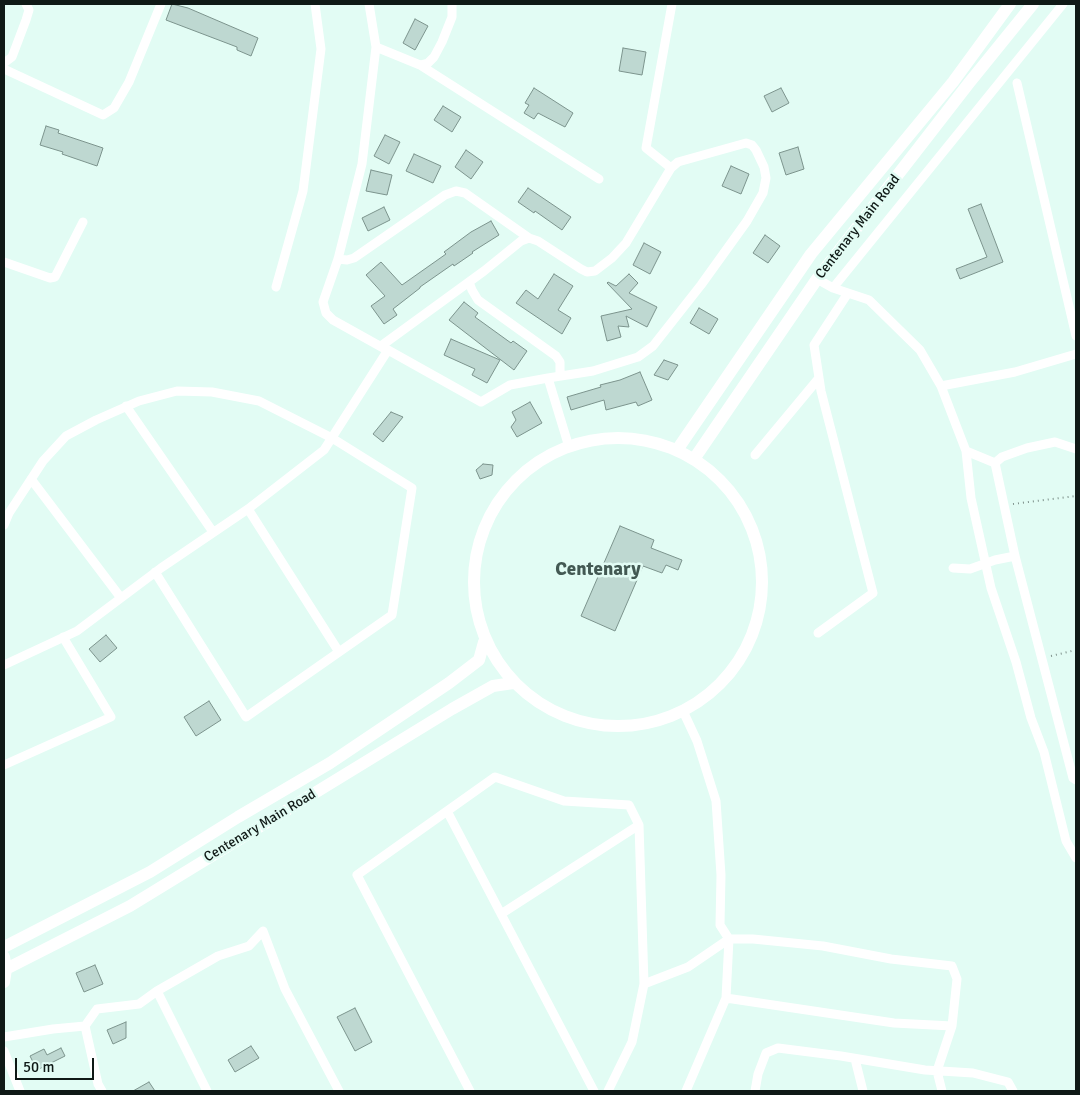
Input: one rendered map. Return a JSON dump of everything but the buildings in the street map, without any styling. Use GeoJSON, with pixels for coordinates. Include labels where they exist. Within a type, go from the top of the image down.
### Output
{"type":"FeatureCollection","features":[{"type":"Feature","properties":{"kind":"street"},"geometry":{"type":"LineString","coordinates":[[4,63],[12,57],[26,20],[29,10],[26,4]]}},
{"type":"Feature","properties":{"kind":"street"},"geometry":{"type":"LineString","coordinates":[[4,69],[103,115],[114,108],[129,82],[161,4]]}},
{"type":"Feature","properties":{"kind":"street"},"geometry":{"type":"LineString","coordinates":[[276,287],[303,191],[321,49],[315,4]]}},
{"type":"Feature","properties":{"kind":"street"},"geometry":{"type":"LineString","coordinates":[[338,259],[348,260],[354,258],[446,195],[456,191],[465,193],[529,238],[538,241],[581,269],[587,272],[595,271],[612,258],[626,243],[671,168],[678,162],[746,143],[752,145],[756,150],[764,167],[766,178],[763,193],[747,221],[701,285],[653,346],[638,357],[593,371],[510,385],[481,402],[333,320],[326,313],[323,302],[338,259],[362,164],[376,47],[369,4]]}},
{"type":"Feature","properties":{"kind":"street"},"geometry":{"type":"LineString","coordinates":[[420,65],[428,63],[434,57],[442,42],[452,17],[452,4]]}},
{"type":"Feature","properties":{"kind":"street"},"geometry":{"type":"LineString","coordinates":[[671,168],[646,148],[672,4]]}},
{"type":"Feature","properties":{"kind":"street","name":"Centenary Main Road"},"geometry":{"type":"LineString","coordinates":[[677,450],[811,254],[953,82],[1010,4]]}},
{"type":"Feature","properties":{"kind":"street","name":"Centenary Main Road"},"geometry":{"type":"LineString","coordinates":[[694,459],[818,279],[969,83],[1033,4]]}},
{"type":"Feature","properties":{"kind":"street"},"geometry":{"type":"LineString","coordinates":[[833,288],[1063,4]]}},
{"type":"Feature","properties":{"kind":"street"},"geometry":{"type":"LineString","coordinates":[[376,47],[420,65],[599,178]]}},
{"type":"Feature","properties":{"kind":"street"},"geometry":{"type":"LineString","coordinates":[[1017,83],[1076,336]]}},
{"type":"Feature","properties":{"kind":"street"},"geometry":{"type":"LineString","coordinates":[[4,262],[50,278],[55,277],[83,222]]}},
{"type":"Feature","properties":{"kind":"street"},"geometry":{"type":"LineString","coordinates":[[4,665],[77,631],[155,572],[248,508],[324,450],[384,348],[521,241],[529,238]]}},
{"type":"Feature","properties":{"kind":"street"},"geometry":{"type":"LineString","coordinates":[[818,279],[833,288],[870,300],[920,350],[941,386],[966,451],[971,498],[991,588],[1016,662],[1031,718],[1044,752],[1066,841],[1076,858]]}},
{"type":"Feature","properties":{"kind":"street"},"geometry":{"type":"LineString","coordinates":[[470,282],[478,300],[556,356],[560,362],[560,376]]}},
{"type":"Feature","properties":{"kind":"street"},"geometry":{"type":"LineString","coordinates":[[818,634],[874,593],[821,391],[814,345],[848,293]]}},
{"type":"Feature","properties":{"kind":"street"},"geometry":{"type":"LineString","coordinates":[[941,386],[1015,372],[1076,354]]}},
{"type":"Feature","properties":{"kind":"street"},"geometry":{"type":"LineString","coordinates":[[548,378],[569,447]]}},
{"type":"Feature","properties":{"kind":"street"},"geometry":{"type":"LineString","coordinates":[[755,455],[819,378]]}},
{"type":"Feature","properties":{"kind":"street"},"geometry":{"type":"LineString","coordinates":[[4,525],[9,513],[43,461],[66,436],[126,406],[177,391],[212,392],[259,401],[332,438],[412,488],[392,615],[246,717],[155,572]]}},
{"type":"Feature","properties":{"kind":"street"},"geometry":{"type":"LineString","coordinates":[[126,406],[213,532]]}},
{"type":"Feature","properties":{"kind":"street"},"geometry":{"type":"LineString","coordinates":[[605,438],[641,439],[677,450],[694,459],[720,480],[741,507],[755,538],[762,571],[760,605],[751,638],[734,668],[711,693],[682,711],[651,723],[617,727],[583,723],[552,711],[513,682],[484,642],[474,591],[477,554],[488,519],[509,488],[536,464],[569,447],[605,438]]}},
{"type":"Feature","properties":{"kind":"street"},"geometry":{"type":"LineString","coordinates":[[994,463],[1002,457],[1027,448],[1055,442],[1076,448]]}},
{"type":"Feature","properties":{"kind":"street"},"geometry":{"type":"LineString","coordinates":[[966,451],[994,463]]}},
{"type":"Feature","properties":{"kind":"street"},"geometry":{"type":"LineString","coordinates":[[994,463],[1041,658],[1073,778],[1076,780]]}},
{"type":"Feature","properties":{"kind":"street"},"geometry":{"type":"LineString","coordinates":[[32,479],[121,598]]}},
{"type":"Feature","properties":{"kind":"street"},"geometry":{"type":"LineString","coordinates":[[248,508],[339,652]]}},
{"type":"Feature","properties":{"kind":"street"},"geometry":{"type":"LineString","coordinates":[[953,568],[970,569],[995,560],[1015,556]]}},
{"type":"Feature","properties":{"kind":"street"},"geometry":{"type":"LineString","coordinates":[[4,765],[111,717],[63,637]]}},
{"type":"Feature","properties":{"kind":"street","name":"Centenary Main Road"},"geometry":{"type":"LineString","coordinates":[[4,947],[150,872],[330,763],[450,683],[478,660],[484,642]]}},
{"type":"Feature","properties":{"kind":"street","name":"Centenary Main Road"},"geometry":{"type":"LineString","coordinates":[[4,982],[5,963],[130,906],[468,700],[493,686],[513,682]]}},
{"type":"Feature","properties":{"kind":"street"},"geometry":{"type":"LineString","coordinates":[[682,711],[697,741],[716,802],[721,875],[720,925],[729,939],[726,998],[704,1053],[686,1091]]}},
{"type":"Feature","properties":{"kind":"street"},"geometry":{"type":"LineString","coordinates":[[470,1091],[357,875],[495,777],[564,801],[628,805],[639,825],[644,984],[632,1042],[608,1091]]}},
{"type":"Feature","properties":{"kind":"street"},"geometry":{"type":"LineString","coordinates":[[447,811],[594,1091]]}},
{"type":"Feature","properties":{"kind":"street"},"geometry":{"type":"LineString","coordinates":[[501,914],[639,825]]}},
{"type":"Feature","properties":{"kind":"street"},"geometry":{"type":"LineString","coordinates":[[102,1091],[98,1084],[85,1026],[97,1009],[139,1004],[157,991],[218,956],[249,946],[263,931],[285,989],[339,1091]]}},
{"type":"Feature","properties":{"kind":"street"},"geometry":{"type":"LineString","coordinates":[[644,984],[688,966],[729,939],[753,939],[824,946],[891,959],[952,966],[957,979],[952,1026],[937,1071],[942,1091]]}},
{"type":"Feature","properties":{"kind":"street"},"geometry":{"type":"LineString","coordinates":[[157,991],[207,1091]]}},
{"type":"Feature","properties":{"kind":"street"},"geometry":{"type":"LineString","coordinates":[[726,998],[894,1023],[952,1026]]}},
{"type":"Feature","properties":{"kind":"street"},"geometry":{"type":"LineString","coordinates":[[4,1037],[85,1026]]}},
{"type":"Feature","properties":{"kind":"street"},"geometry":{"type":"LineString","coordinates":[[755,1091],[758,1074],[766,1053],[778,1048],[937,1071],[973,1073],[1008,1082],[1014,1091]]}},
{"type":"Feature","properties":{"kind":"street"},"geometry":{"type":"LineString","coordinates":[[4,1051],[20,1091]]}},
{"type":"Feature","properties":{"kind":"street"},"geometry":{"type":"LineString","coordinates":[[855,1059],[863,1091]]}},
{"type":"Feature","properties":{"kind":"path"},"geometry":{"type":"LineString","coordinates":[[1003,506],[1076,496]]}},
{"type":"Feature","properties":{"kind":"path"},"geometry":{"type":"LineString","coordinates":[[1041,658],[1076,650]]}},
{"type":"Feature","properties":{"kind":"district","name":"Centenary"},"geometry":{"type":"Point","coordinates":[598,570]}}]}
